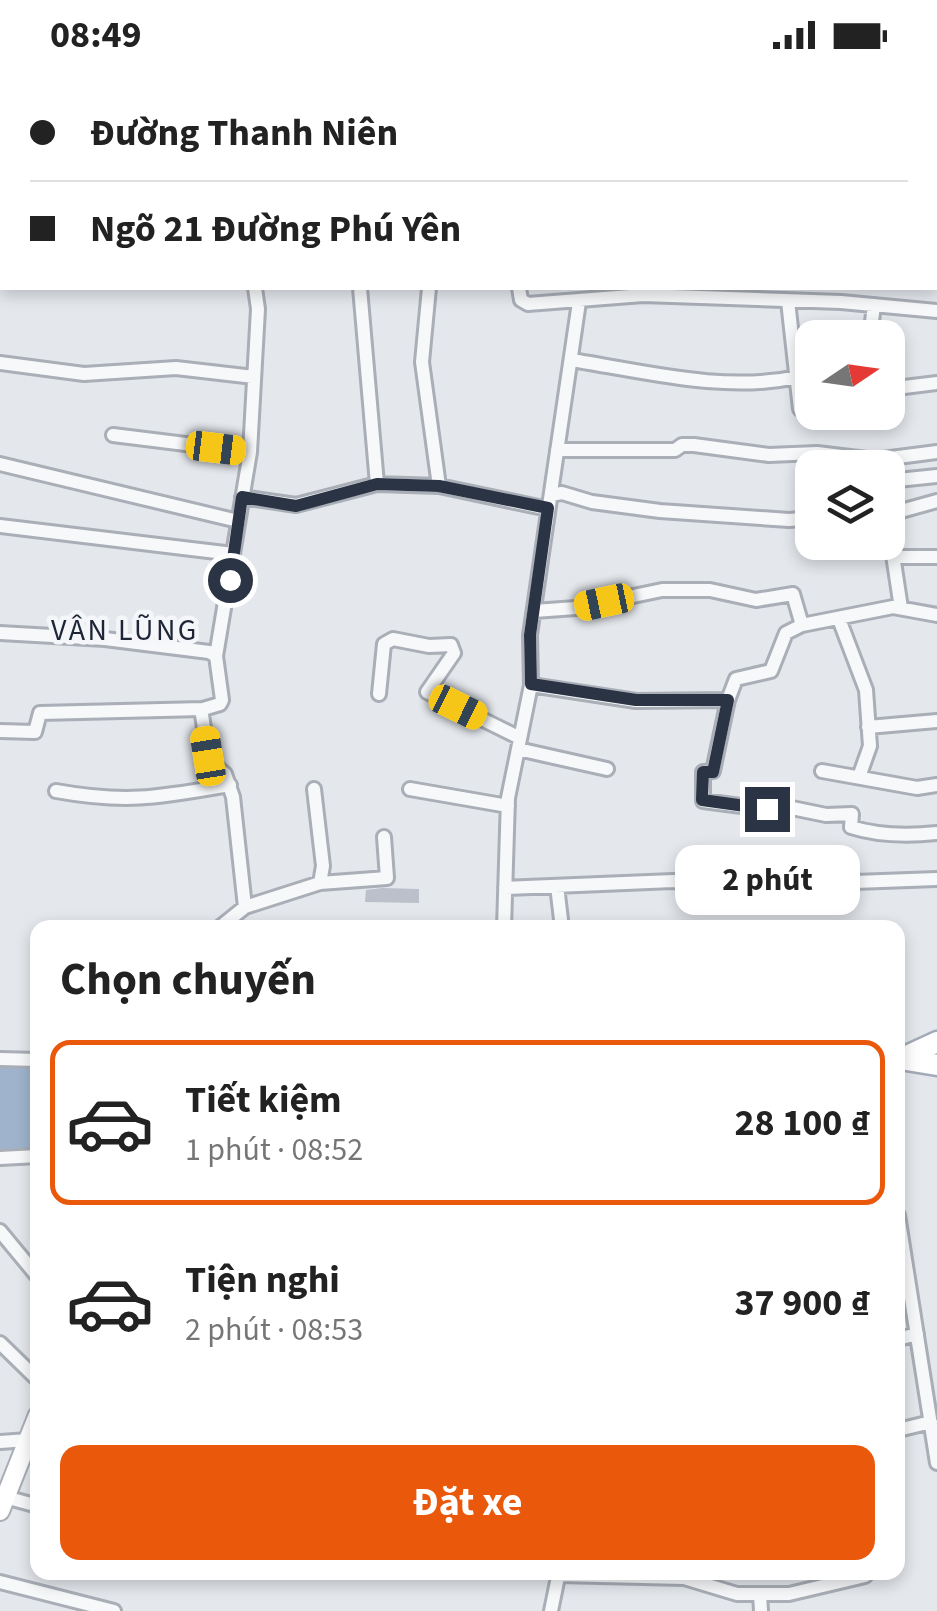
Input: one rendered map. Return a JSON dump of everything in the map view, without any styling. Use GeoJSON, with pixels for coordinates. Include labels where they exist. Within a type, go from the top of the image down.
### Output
{"type":"FeatureCollection","features":[{"type":"Feature","properties":{"kind":"main road"},"geometry":{"type":"LineString","coordinates":[[905,1056],[937,1042]]}},
{"type":"Feature","properties":{"kind":"main road"},"geometry":{"type":"LineString","coordinates":[[905,1060],[937,1065]]}},
{"type":"Feature","properties":{"kind":"street"},"geometry":{"type":"LineString","coordinates":[[0,731],[35,732],[40,712],[203,708],[220,704],[216,656],[250,452],[258,309],[255,290]]}},
{"type":"Feature","properties":{"kind":"street"},"geometry":{"type":"LineString","coordinates":[[360,290],[377,484]]}},
{"type":"Feature","properties":{"kind":"street"},"geometry":{"type":"LineString","coordinates":[[429,290],[422,362],[439,486]]}},
{"type":"Feature","properties":{"kind":"street"},"geometry":{"type":"LineString","coordinates":[[520,294],[528,304],[579,302],[643,291],[937,311]]}},
{"type":"Feature","properties":{"kind":"street"},"geometry":{"type":"LineString","coordinates":[[788,301],[795,360]]}},
{"type":"Feature","properties":{"kind":"street"},"geometry":{"type":"LineString","coordinates":[[504,920],[508,806],[531,684],[530,635],[579,302]]}},
{"type":"Feature","properties":{"kind":"street"},"geometry":{"type":"LineString","coordinates":[[872,320],[874,305]]}},
{"type":"Feature","properties":{"kind":"street"},"geometry":{"type":"LineString","coordinates":[[570,360],[706,380],[749,383],[795,377]]}},
{"type":"Feature","properties":{"kind":"street"},"geometry":{"type":"LineString","coordinates":[[0,363],[84,374],[176,368],[254,377]]}},
{"type":"Feature","properties":{"kind":"street"},"geometry":{"type":"LineString","coordinates":[[905,386],[937,383]]}},
{"type":"Feature","properties":{"kind":"street"},"geometry":{"type":"LineString","coordinates":[[113,435],[250,452]]}},
{"type":"Feature","properties":{"kind":"street"},"geometry":{"type":"LineString","coordinates":[[557,450],[675,450],[682,445],[694,445],[769,455],[818,453],[875,460],[937,452]]}},
{"type":"Feature","properties":{"kind":"street"},"geometry":{"type":"LineString","coordinates":[[0,464],[238,520]]}},
{"type":"Feature","properties":{"kind":"street"},"geometry":{"type":"LineString","coordinates":[[905,480],[937,476]]}},
{"type":"Feature","properties":{"kind":"street"},"geometry":{"type":"LineString","coordinates":[[242,497],[296,506],[377,484],[439,486],[550,502],[562,493],[592,502],[660,511],[795,519]]}},
{"type":"Feature","properties":{"kind":"street"},"geometry":{"type":"LineString","coordinates":[[905,510],[937,502]]}},
{"type":"Feature","properties":{"kind":"street"},"geometry":{"type":"LineString","coordinates":[[0,526],[233,554]]}},
{"type":"Feature","properties":{"kind":"street"},"geometry":{"type":"LineString","coordinates":[[905,558],[937,557]]}},
{"type":"Feature","properties":{"kind":"street"},"geometry":{"type":"LineString","coordinates":[[893,560],[901,608]]}},
{"type":"Feature","properties":{"kind":"street"},"geometry":{"type":"LineString","coordinates":[[534,612],[576,608],[662,590],[710,590],[756,600],[794,594],[802,625]]}},
{"type":"Feature","properties":{"kind":"street"},"geometry":{"type":"LineString","coordinates":[[937,615],[892,607],[802,625],[783,637],[771,671],[740,676],[728,700],[713,772],[703,772],[702,800],[779,811],[792,808],[826,816],[852,814],[852,827],[866,832],[937,832]]}},
{"type":"Feature","properties":{"kind":"street"},"geometry":{"type":"LineString","coordinates":[[840,619],[866,690],[870,746],[859,776]]}},
{"type":"Feature","properties":{"kind":"street"},"geometry":{"type":"LineString","coordinates":[[0,633],[105,639],[216,656]]}},
{"type":"Feature","properties":{"kind":"street"},"geometry":{"type":"LineString","coordinates":[[380,694],[384,644],[393,639],[429,646],[451,645],[454,653],[427,692],[519,743],[608,769]]}},
{"type":"Feature","properties":{"kind":"street"},"geometry":{"type":"LineString","coordinates":[[531,684],[636,700],[728,700]]}},
{"type":"Feature","properties":{"kind":"street"},"geometry":{"type":"LineString","coordinates":[[203,708],[209,760],[225,774],[230,785],[245,907]]}},
{"type":"Feature","properties":{"kind":"street"},"geometry":{"type":"LineString","coordinates":[[868,727],[937,720]]}},
{"type":"Feature","properties":{"kind":"street"},"geometry":{"type":"LineString","coordinates":[[822,771],[917,788],[937,784]]}},
{"type":"Feature","properties":{"kind":"street"},"geometry":{"type":"LineString","coordinates":[[56,791],[93,798],[143,800],[230,785]]}},
{"type":"Feature","properties":{"kind":"street"},"geometry":{"type":"LineString","coordinates":[[314,790],[322,848],[320,883]]}},
{"type":"Feature","properties":{"kind":"street"},"geometry":{"type":"LineString","coordinates":[[410,790],[508,806]]}},
{"type":"Feature","properties":{"kind":"street"},"geometry":{"type":"LineString","coordinates":[[229,920],[245,907],[320,883],[387,878],[384,837]]}},
{"type":"Feature","properties":{"kind":"street"},"geometry":{"type":"LineString","coordinates":[[505,888],[673,881],[772,885],[937,879]]}},
{"type":"Feature","properties":{"kind":"street"},"geometry":{"type":"LineString","coordinates":[[556,886],[561,920]]}},
{"type":"Feature","properties":{"kind":"street"},"geometry":{"type":"LineString","coordinates":[[905,1058],[937,1053]]}},
{"type":"Feature","properties":{"kind":"street"},"geometry":{"type":"LineString","coordinates":[[0,1060],[30,1060]]}},
{"type":"Feature","properties":{"kind":"street"},"geometry":{"type":"LineString","coordinates":[[0,1158],[30,1156]]}},
{"type":"Feature","properties":{"kind":"street"},"geometry":{"type":"LineString","coordinates":[[0,1231],[30,1268]]}},
{"type":"Feature","properties":{"kind":"street"},"geometry":{"type":"LineString","coordinates":[[905,1259],[937,1463]]}},
{"type":"Feature","properties":{"kind":"street"},"geometry":{"type":"LineString","coordinates":[[905,1337],[917,1334]]}},
{"type":"Feature","properties":{"kind":"street"},"geometry":{"type":"LineString","coordinates":[[0,1344],[30,1372]]}},
{"type":"Feature","properties":{"kind":"street"},"geometry":{"type":"LineString","coordinates":[[905,1428],[931,1422]]}},
{"type":"Feature","properties":{"kind":"street"},"geometry":{"type":"LineString","coordinates":[[30,1435],[3,1504],[30,1506]]}},
{"type":"Feature","properties":{"kind":"street"},"geometry":{"type":"LineString","coordinates":[[0,1442],[28,1440]]}},
{"type":"Feature","properties":{"kind":"street"},"geometry":{"type":"LineString","coordinates":[[552,1611],[558,1580]]}},
{"type":"Feature","properties":{"kind":"street"},"geometry":{"type":"LineString","coordinates":[[691,1580],[737,1594],[789,1594],[848,1580]]}},
{"type":"Feature","properties":{"kind":"street"},"geometry":{"type":"LineString","coordinates":[[0,1582],[114,1611]]}},
{"type":"Feature","properties":{"kind":"street"},"geometry":{"type":"LineString","coordinates":[[760,1594],[761,1611]]}},
{"type":"Feature","properties":{"kind":"water"},"geometry":{"type":"Polygon","coordinates":[[[0,1060],[30,1060],[30,1151],[0,1152],[0,1060]]]}},
{"type":"Feature","properties":{"kind":"building"},"geometry":{"type":"Polygon","coordinates":[[[419,889],[419,903],[365,902],[366,890],[419,889]]]}},
{"type":"Feature","properties":{"kind":"district","name":"VÂN LŨNG"},"geometry":{"type":"Point","coordinates":[125,630]}},
{"type":"Feature","properties":{"kind":"route"},"geometry":{"type":"LineString","coordinates":[[230,580],[242,497],[296,506],[377,484],[439,486],[548,508],[530,635],[531,684],[636,700],[728,700],[713,772],[703,772],[702,800],[767,809]]}}]}
